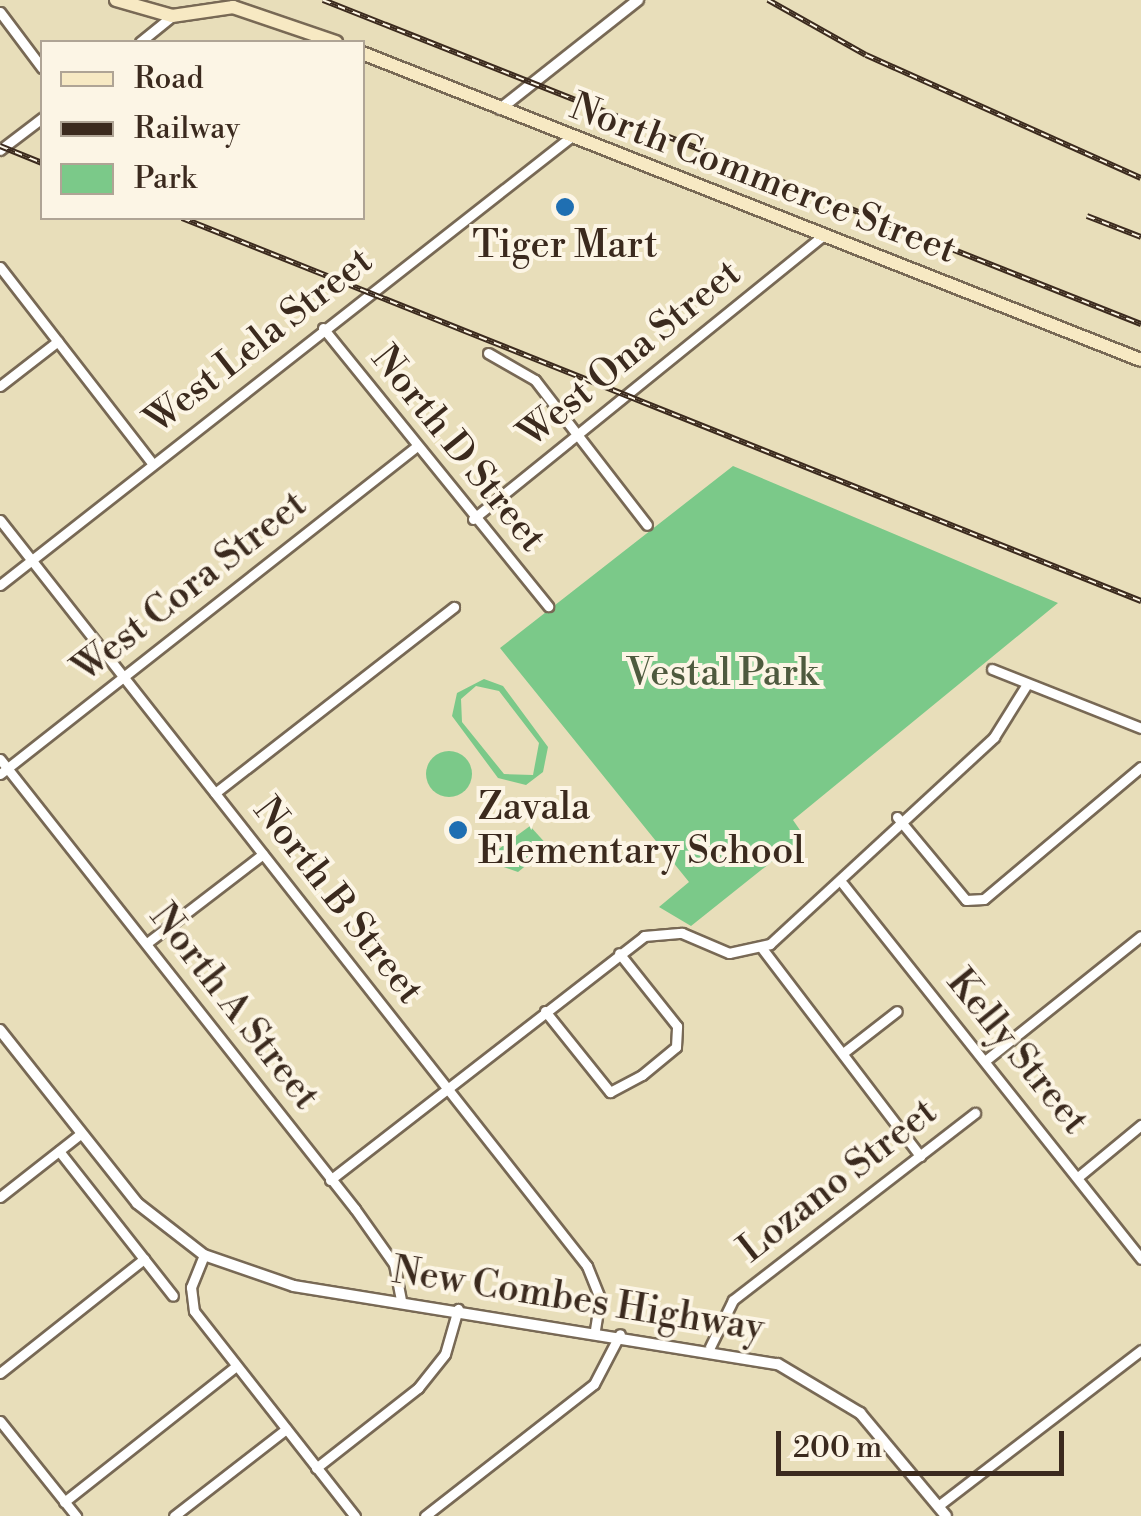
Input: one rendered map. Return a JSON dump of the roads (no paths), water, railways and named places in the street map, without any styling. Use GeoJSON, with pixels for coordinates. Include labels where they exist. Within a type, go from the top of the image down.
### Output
{"type":"FeatureCollection","features":[{"type":"Feature","properties":{"kind":"main road"},"geometry":{"type":"LineString","coordinates":[[116,0],[172,16],[234,7],[330,40]]}},
{"type":"Feature","properties":{"kind":"main road","name":"North Commerce Street"},"geometry":{"type":"LineString","coordinates":[[365,54],[1141,360]]}},
{"type":"Feature","properties":{"kind":"street"},"geometry":{"type":"LineString","coordinates":[[500,109],[638,0]]}},
{"type":"Feature","properties":{"kind":"street"},"geometry":{"type":"LineString","coordinates":[[0,12],[40,65]]}},
{"type":"Feature","properties":{"kind":"street"},"geometry":{"type":"LineString","coordinates":[[142,40],[172,16]]}},
{"type":"Feature","properties":{"kind":"street"},"geometry":{"type":"LineString","coordinates":[[0,150],[40,120]]}},
{"type":"Feature","properties":{"kind":"street","name":"West Lela Street"},"geometry":{"type":"LineString","coordinates":[[0,584],[573,136]]}},
{"type":"Feature","properties":{"kind":"street","name":"West Ona Street"},"geometry":{"type":"LineString","coordinates":[[473,519],[824,235]]}},
{"type":"Feature","properties":{"kind":"street"},"geometry":{"type":"LineString","coordinates":[[0,266],[152,464]]}},
{"type":"Feature","properties":{"kind":"street","name":"North D Street"},"geometry":{"type":"LineString","coordinates":[[323,328],[473,519],[548,606]]}},
{"type":"Feature","properties":{"kind":"street"},"geometry":{"type":"LineString","coordinates":[[0,386],[58,341]]}},
{"type":"Feature","properties":{"kind":"street"},"geometry":{"type":"LineString","coordinates":[[488,352],[536,380],[647,525]]}},
{"type":"Feature","properties":{"kind":"street","name":"West Cora Street"},"geometry":{"type":"LineString","coordinates":[[4,771],[417,446]]}},
{"type":"Feature","properties":{"kind":"street","name":"North B Street"},"geometry":{"type":"LineString","coordinates":[[0,520],[587,1266],[600,1298],[595,1330]]}},
{"type":"Feature","properties":{"kind":"street"},"geometry":{"type":"LineString","coordinates":[[215,793],[454,607]]}},
{"type":"Feature","properties":{"kind":"street"},"geometry":{"type":"LineString","coordinates":[[992,669],[1141,728]]}},
{"type":"Feature","properties":{"kind":"street"},"geometry":{"type":"LineString","coordinates":[[330,1180],[620,952],[663,931],[714,952],[761,948],[843,884],[897,817],[994,737],[1027,684]]}},
{"type":"Feature","properties":{"kind":"street","name":"North A Street"},"geometry":{"type":"LineString","coordinates":[[0,759],[4,771],[147,943],[394,1264],[401,1300]]}},
{"type":"Feature","properties":{"kind":"street"},"geometry":{"type":"LineString","coordinates":[[897,817],[966,900],[984,899],[1141,767]]}},
{"type":"Feature","properties":{"kind":"street"},"geometry":{"type":"LineString","coordinates":[[147,943],[263,854]]}},
{"type":"Feature","properties":{"kind":"street","name":"Kelly Street"},"geometry":{"type":"LineString","coordinates":[[843,884],[1141,1259]]}},
{"type":"Feature","properties":{"kind":"street"},"geometry":{"type":"LineString","coordinates":[[986,1060],[1141,936]]}},
{"type":"Feature","properties":{"kind":"street"},"geometry":{"type":"LineString","coordinates":[[761,948],[920,1156]]}},
{"type":"Feature","properties":{"kind":"street"},"geometry":{"type":"LineString","coordinates":[[545,1011],[610,1092],[642,1075],[676,1047],[677,1026],[620,952]]}},
{"type":"Feature","properties":{"kind":"street"},"geometry":{"type":"LineString","coordinates":[[844,1053],[897,1011]]}},
{"type":"Feature","properties":{"kind":"street","name":"New Combes Highway"},"geometry":{"type":"LineString","coordinates":[[0,1030],[79,1135],[160,1226],[204,1255],[278,1283],[710,1347],[778,1364],[833,1392],[882,1435],[942,1511]]}},
{"type":"Feature","properties":{"kind":"street","name":"Lozano Street"},"geometry":{"type":"LineString","coordinates":[[710,1347],[733,1300],[974,1113]]}},
{"type":"Feature","properties":{"kind":"street"},"geometry":{"type":"LineString","coordinates":[[1078,1177],[1141,1125]]}},
{"type":"Feature","properties":{"kind":"street"},"geometry":{"type":"LineString","coordinates":[[0,1197],[79,1135]]}},
{"type":"Feature","properties":{"kind":"street"},"geometry":{"type":"LineString","coordinates":[[59,1151],[173,1296]]}},
{"type":"Feature","properties":{"kind":"street"},"geometry":{"type":"LineString","coordinates":[[204,1255],[192,1305],[354,1516]]}},
{"type":"Feature","properties":{"kind":"street"},"geometry":{"type":"LineString","coordinates":[[0,1373],[144,1259]]}},
{"type":"Feature","properties":{"kind":"street"},"geometry":{"type":"LineString","coordinates":[[316,1468],[418,1388],[445,1354],[458,1310]]}},
{"type":"Feature","properties":{"kind":"street"},"geometry":{"type":"LineString","coordinates":[[425,1516],[594,1384],[620,1334]]}},
{"type":"Feature","properties":{"kind":"street"},"geometry":{"type":"LineString","coordinates":[[942,1511],[1141,1350]]}},
{"type":"Feature","properties":{"kind":"street"},"geometry":{"type":"LineString","coordinates":[[64,1502],[236,1366]]}},
{"type":"Feature","properties":{"kind":"street"},"geometry":{"type":"LineString","coordinates":[[0,1421],[76,1516]]}},
{"type":"Feature","properties":{"kind":"street"},"geometry":{"type":"LineString","coordinates":[[174,1516],[286,1429]]}},
{"type":"Feature","properties":{"kind":"railway"},"geometry":{"type":"LineString","coordinates":[[323,0],[1141,324]]}},
{"type":"Feature","properties":{"kind":"railway"},"geometry":{"type":"LineString","coordinates":[[768,0],[866,55],[1141,178]]}},
{"type":"Feature","properties":{"kind":"railway"},"geometry":{"type":"LineString","coordinates":[[0,146],[40,162]]}},
{"type":"Feature","properties":{"kind":"railway"},"geometry":{"type":"LineString","coordinates":[[1087,216],[1141,237]]}},
{"type":"Feature","properties":{"kind":"railway"},"geometry":{"type":"LineString","coordinates":[[187,220],[1141,601]]}},
{"type":"Feature","properties":{"kind":"place","name":"Tiger Mart"},"geometry":{"type":"Point","coordinates":[565,207]}},
{"type":"Feature","properties":{"kind":"place","name":"Zavala Elementary School"},"geometry":{"type":"Point","coordinates":[458,830]}},
{"type":"Feature","properties":{"kind":"park label","name":"Vestal Park"},"geometry":{"type":"Point","coordinates":[722,674]}}]}
